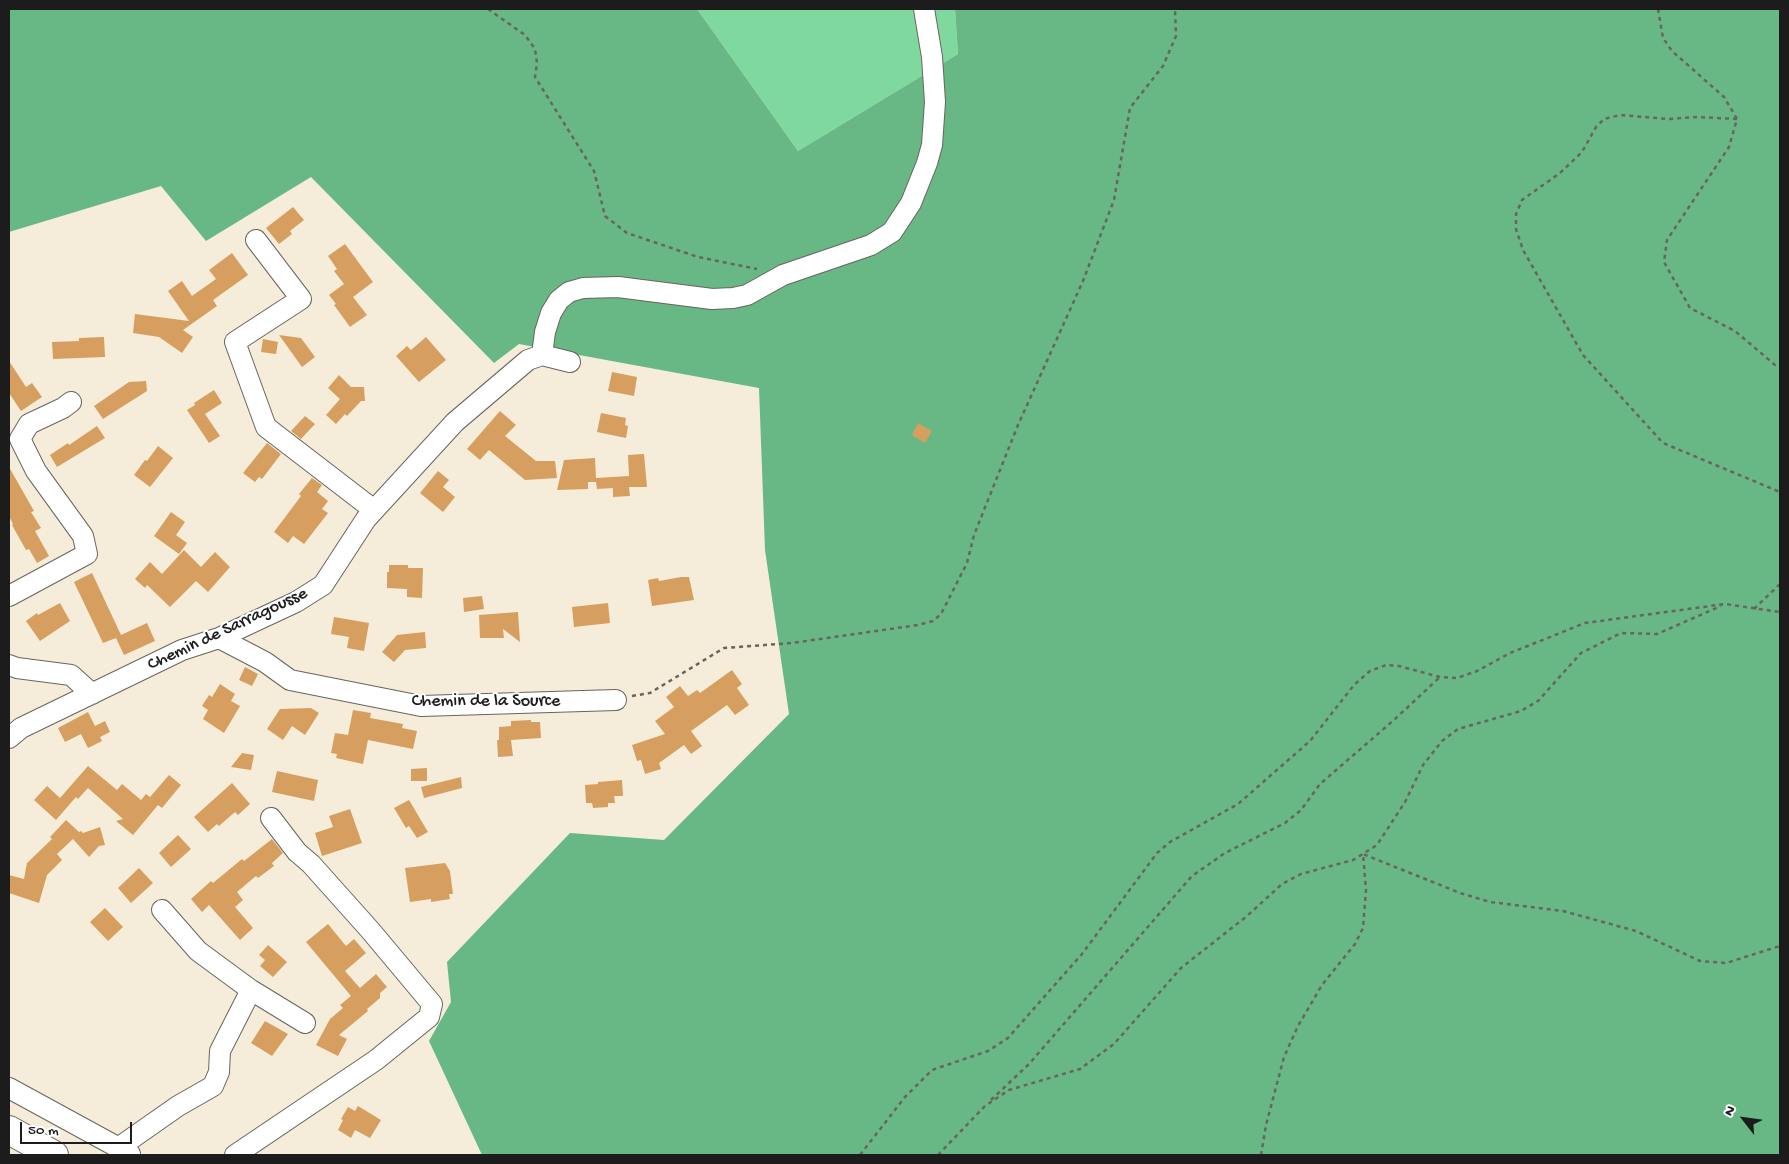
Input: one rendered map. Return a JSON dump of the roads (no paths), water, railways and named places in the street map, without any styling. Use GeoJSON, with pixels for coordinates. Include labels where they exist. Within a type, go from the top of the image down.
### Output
{"type":"FeatureCollection","features":[{"type":"Feature","properties":{"kind":"highway"},"geometry":{"type":"LineString","coordinates":[[9,1130],[54,1155]]}},
{"type":"Feature","properties":{"kind":"street"},"geometry":{"type":"LineString","coordinates":[[570,362],[542,355],[545,332],[551,313],[560,300],[569,292],[582,288],[618,287],[712,299],[733,298],[748,295],[783,275],[871,246],[883,240],[892,232],[911,203],[932,145],[935,102],[932,57],[924,9]]}},
{"type":"Feature","properties":{"kind":"street"},"geometry":{"type":"LineString","coordinates":[[256,240],[301,299],[234,342],[266,427],[374,510]]}},
{"type":"Feature","properties":{"kind":"street","name":"Chemin de Sarragousse"},"geometry":{"type":"LineString","coordinates":[[9,738],[21,728],[182,650],[219,638],[296,602],[323,585],[366,519],[456,422],[528,360],[542,355]]}},
{"type":"Feature","properties":{"kind":"street"},"geometry":{"type":"LineString","coordinates":[[9,596],[88,554],[83,536],[36,470],[20,438],[28,424],[63,408],[71,402]]}},
{"type":"Feature","properties":{"kind":"street","name":"Chemin de la Source"},"geometry":{"type":"LineString","coordinates":[[219,638],[265,662],[290,680],[422,706],[616,700]]}},
{"type":"Feature","properties":{"kind":"street"},"geometry":{"type":"LineString","coordinates":[[9,665],[17,668],[71,675],[92,694]]}},
{"type":"Feature","properties":{"kind":"street"},"geometry":{"type":"LineString","coordinates":[[235,1155],[376,1060],[429,1017],[432,1004],[370,930],[298,852],[271,818]]}},
{"type":"Feature","properties":{"kind":"street"},"geometry":{"type":"LineString","coordinates":[[162,910],[198,950],[251,990],[305,1023]]}},
{"type":"Feature","properties":{"kind":"street"},"geometry":{"type":"LineString","coordinates":[[9,1088],[125,1152],[178,1106],[213,1086],[219,1072],[220,1052],[251,990]]}}]}
